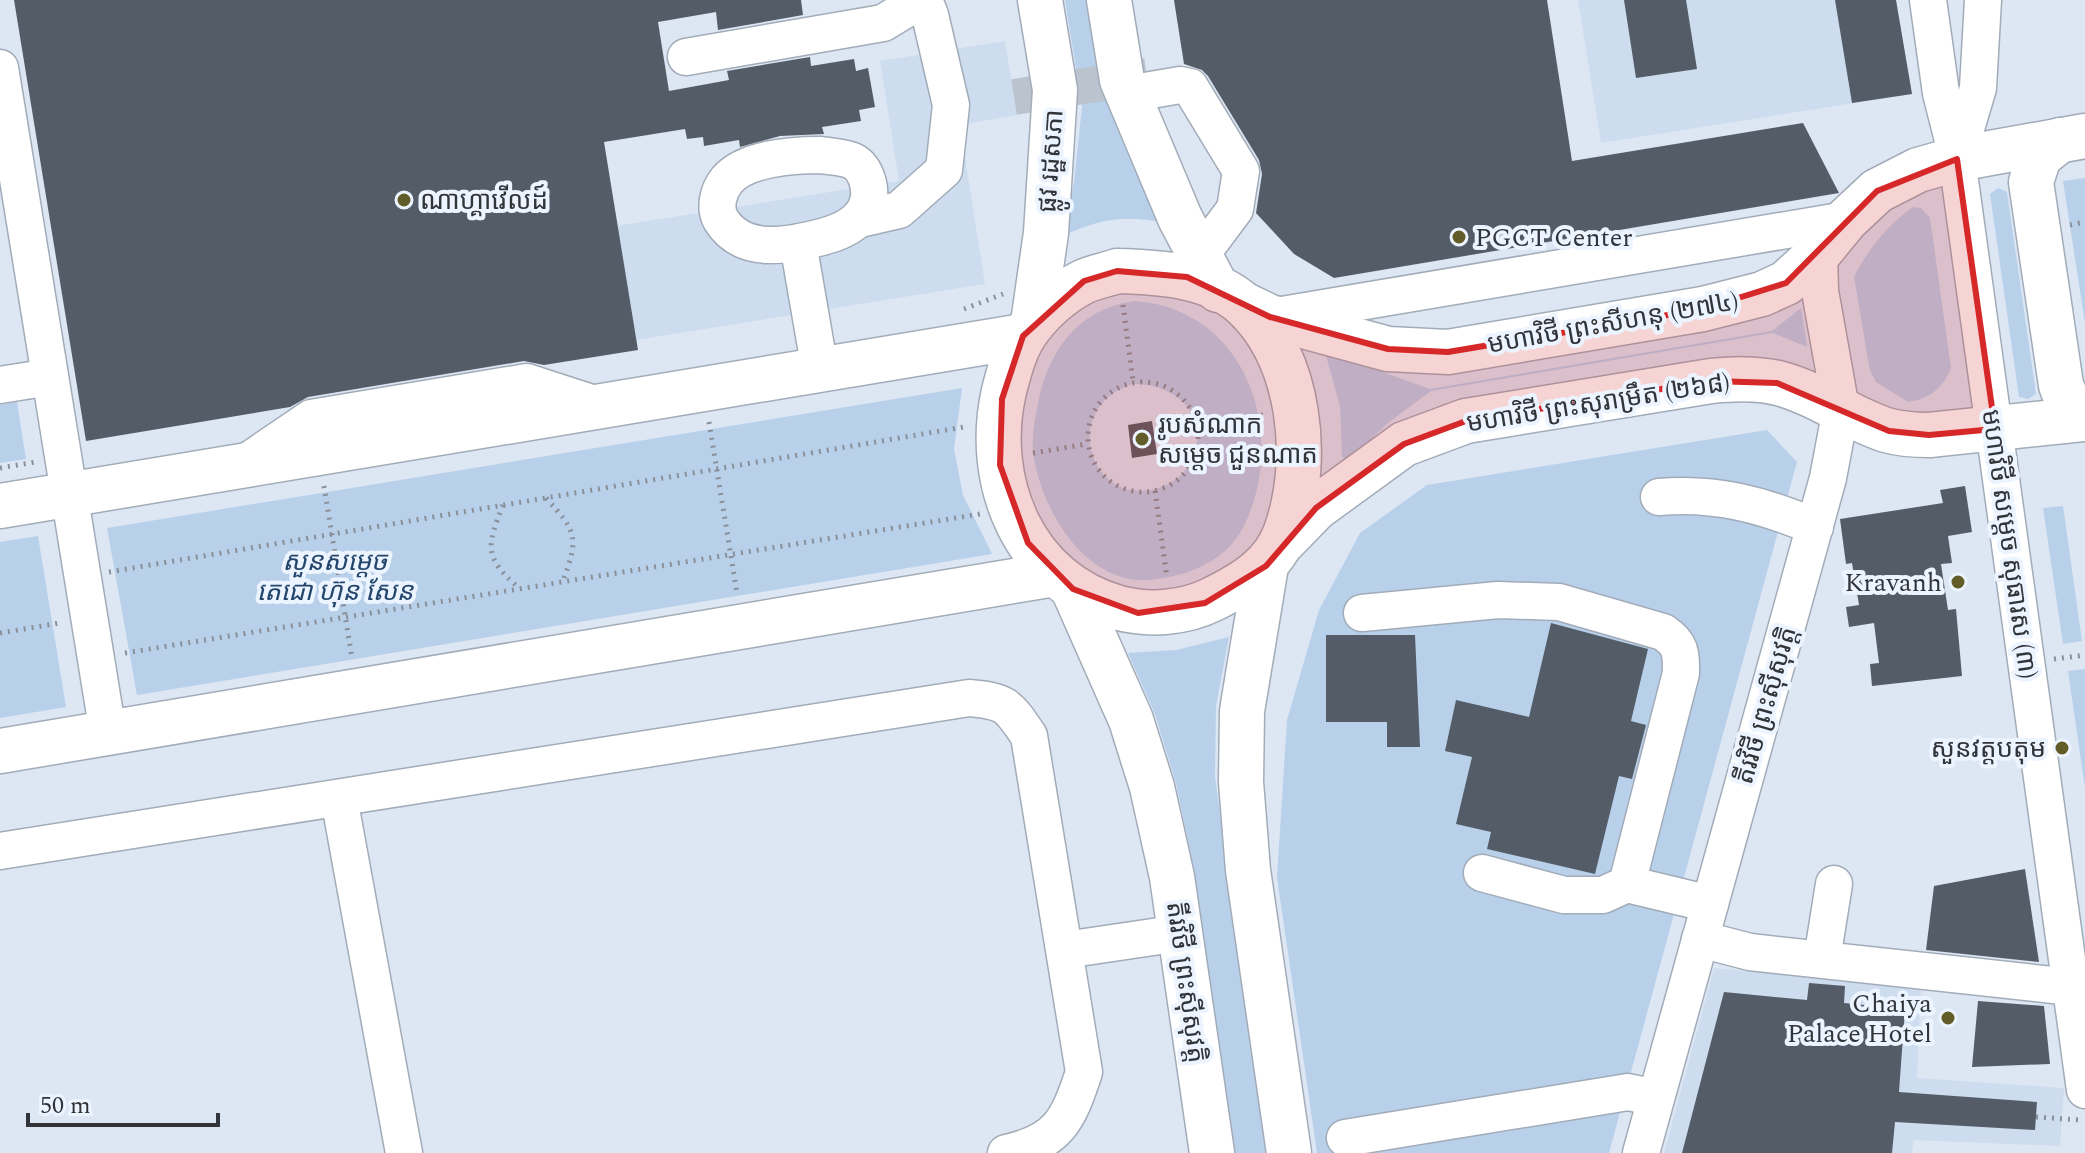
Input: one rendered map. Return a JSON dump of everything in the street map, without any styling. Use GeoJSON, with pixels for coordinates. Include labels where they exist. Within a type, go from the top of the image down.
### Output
{"type":"FeatureCollection","features":[{"type":"Feature","properties":{"kind":"main road","name":"ផ្លូវ រដ្ឋសភា"},"geometry":{"type":"LineString","coordinates":[[1028,330],[1046,233],[1055,90],[1040,0]]}},
{"type":"Feature","properties":{"kind":"main road"},"geometry":{"type":"LineString","coordinates":[[1109,0],[1122,80],[1180,218],[1271,341],[1288,377],[1296,413],[1300,442],[1295,507],[1274,554],[1242,711],[1241,782],[1248,870],[1289,1153]]}},
{"type":"Feature","properties":{"kind":"main road","name":"មហាវិថី ព្រះសីហនុ (២៧៤)"},"geometry":{"type":"LineString","coordinates":[[1028,330],[1056,301],[1084,281],[1117,271],[1187,277],[1388,349],[1448,352],[1738,301],[1786,283],[1877,191],[1918,170],[1957,159],[2073,138]]}},
{"type":"Feature","properties":{"kind":"main road"},"geometry":{"type":"LineString","coordinates":[[2073,138],[2039,157],[2031,182],[2061,385],[2067,401],[2085,417]]}},
{"type":"Feature","properties":{"kind":"main road"},"geometry":{"type":"LineString","coordinates":[[0,506],[820,370],[1028,330]]}},
{"type":"Feature","properties":{"kind":"main road"},"geometry":{"type":"LineString","coordinates":[[1028,330],[1010,367],[1002,399],[998,429],[1000,465],[1015,520],[1028,543],[1064,581]]}},
{"type":"Feature","properties":{"kind":"main road","name":"មហាវិថី ព្រះសុរាម្រឹត (២៦៨)"},"geometry":{"type":"LineString","coordinates":[[1064,581],[1107,604],[1138,613],[1174,611],[1205,603],[1240,586],[1316,508],[1404,444],[1466,421],[1711,381],[1744,378],[1777,383],[1803,391],[1889,431],[1909,434],[1995,429],[2085,417]]}},
{"type":"Feature","properties":{"kind":"main road"},"geometry":{"type":"LineString","coordinates":[[0,751],[1064,581]]}},
{"type":"Feature","properties":{"kind":"main road","name":"តីរវិថី ព្រះស៊ីសុវត្តិ"},"geometry":{"type":"LineString","coordinates":[[1064,581],[1131,720],[1152,787],[1172,877],[1212,1153]]}},
{"type":"Feature","properties":{"kind":"street"},"geometry":{"type":"LineString","coordinates":[[686,57],[883,23],[906,9],[912,0]]}},
{"type":"Feature","properties":{"kind":"street"},"geometry":{"type":"LineString","coordinates":[[860,219],[870,190],[865,175],[853,161],[820,155],[783,156],[745,169],[727,180],[717,200],[718,214],[741,241],[767,245],[798,243],[835,234],[860,219],[899,210],[944,170],[951,105],[924,0]]}},
{"type":"Feature","properties":{"kind":"street"},"geometry":{"type":"LineString","coordinates":[[1928,0],[1941,93],[1957,159]]}},
{"type":"Feature","properties":{"kind":"street","name":"មហាវិថី សម្តេច សុធារស (៣)"},"geometry":{"type":"LineString","coordinates":[[1983,0],[1978,88],[1957,159],[2085,1090]]}},
{"type":"Feature","properties":{"kind":"street"},"geometry":{"type":"LineString","coordinates":[[0,68],[108,733]]}},
{"type":"Feature","properties":{"kind":"street"},"geometry":{"type":"LineString","coordinates":[[1128,94],[1180,85],[1190,87],[1241,171],[1235,209],[1233,292],[1846,220]]}},
{"type":"Feature","properties":{"kind":"street"},"geometry":{"type":"LineString","coordinates":[[798,243],[820,370]]}},
{"type":"Feature","properties":{"kind":"street","name":"តីរវិថី ព្រះស៊ីសុវត្តិ"},"geometry":{"type":"LineString","coordinates":[[1641,1153],[1828,478],[1841,409],[1820,291],[1819,253]]}},
{"type":"Feature","properties":{"kind":"street"},"geometry":{"type":"LineString","coordinates":[[0,385],[50,377]]}},
{"type":"Feature","properties":{"kind":"street"},"geometry":{"type":"LineString","coordinates":[[1659,497],[1693,494],[1725,498],[1792,517],[1815,527]]}},
{"type":"Feature","properties":{"kind":"street"},"geometry":{"type":"LineString","coordinates":[[1362,613],[1498,600],[1559,602],[1663,632],[1675,640],[1681,654],[1681,673],[1627,884]]}},
{"type":"Feature","properties":{"kind":"street"},"geometry":{"type":"LineString","coordinates":[[0,851],[969,698],[997,701],[1015,715],[1029,736],[1084,1072],[1074,1104],[1057,1129],[1034,1147],[1006,1153]]}},
{"type":"Feature","properties":{"kind":"street"},"geometry":{"type":"LineString","coordinates":[[339,798],[404,1153]]}},
{"type":"Feature","properties":{"kind":"street"},"geometry":{"type":"LineString","coordinates":[[1482,873],[1564,895],[1603,895],[1627,884],[1710,904]]}},
{"type":"Feature","properties":{"kind":"street"},"geometry":{"type":"LineString","coordinates":[[1822,959],[1834,884]]}},
{"type":"Feature","properties":{"kind":"street"},"geometry":{"type":"LineString","coordinates":[[1065,950],[1180,933]]}},
{"type":"Feature","properties":{"kind":"street"},"geometry":{"type":"LineString","coordinates":[[1700,939],[1750,952],[2071,987]]}},
{"type":"Feature","properties":{"kind":"street"},"geometry":{"type":"LineString","coordinates":[[1345,1138],[1628,1092],[1656,1098]]}},
{"type":"Feature","properties":{"kind":"path"},"geometry":{"type":"LineString","coordinates":[[2066,225],[2085,222]]}},
{"type":"Feature","properties":{"kind":"path"},"geometry":{"type":"LineString","coordinates":[[1121,296],[1133,382]]}},
{"type":"Feature","properties":{"kind":"path"},"geometry":{"type":"LineString","coordinates":[[1133,382],[1157,384],[1179,395],[1192,411],[1198,426],[1198,446],[1189,468],[1168,486],[1155,491],[1122,488],[1107,480],[1097,468],[1087,444],[1090,420],[1096,407],[1107,395],[1133,382]]}},
{"type":"Feature","properties":{"kind":"path"},"geometry":{"type":"LineString","coordinates":[[1261,400],[1266,428]]}},
{"type":"Feature","properties":{"kind":"path"},"geometry":{"type":"LineString","coordinates":[[963,438],[966,415]]}},
{"type":"Feature","properties":{"kind":"path"},"geometry":{"type":"LineString","coordinates":[[1198,426],[1263,415]]}},
{"type":"Feature","properties":{"kind":"path"},"geometry":{"type":"LineString","coordinates":[[694,424],[724,419]]}},
{"type":"Feature","properties":{"kind":"path"},"geometry":{"type":"LineString","coordinates":[[709,422],[739,602]]}},
{"type":"Feature","properties":{"kind":"path"},"geometry":{"type":"LineString","coordinates":[[108,572],[964,427]]}},
{"type":"Feature","properties":{"kind":"path"},"geometry":{"type":"LineString","coordinates":[[1028,446],[1031,465]]}},
{"type":"Feature","properties":{"kind":"path"},"geometry":{"type":"LineString","coordinates":[[338,482],[323,484],[354,667]]}},
{"type":"Feature","properties":{"kind":"path"},"geometry":{"type":"LineString","coordinates":[[1155,491],[1168,583]]}},
{"type":"Feature","properties":{"kind":"path"},"geometry":{"type":"LineString","coordinates":[[546,498],[570,525],[574,552],[562,582]]}},
{"type":"Feature","properties":{"kind":"path"},"geometry":{"type":"LineString","coordinates":[[976,503],[987,525]]}},
{"type":"Feature","properties":{"kind":"path"},"geometry":{"type":"LineString","coordinates":[[503,505],[490,540],[497,569],[520,589]]}},
{"type":"Feature","properties":{"kind":"path"},"geometry":{"type":"LineString","coordinates":[[124,666],[122,653],[981,514]]}},
{"type":"Feature","properties":{"kind":"path"},"geometry":{"type":"LineString","coordinates":[[106,560],[110,586]]}},
{"type":"Feature","properties":{"kind":"path"},"geometry":{"type":"LineString","coordinates":[[58,610],[63,638]]}},
{"type":"Feature","properties":{"kind":"path"},"geometry":{"type":"LineString","coordinates":[[0,633],[60,623]]}},
{"type":"Feature","properties":{"kind":"path"},"geometry":{"type":"LineString","coordinates":[[2036,1117],[2070,1121],[2085,1119]]}},
{"type":"Feature","properties":{"kind":"highlighted area"},"geometry":{"type":"Polygon","coordinates":[[[1957,159],[1995,429],[1929,435],[1889,431],[1777,383],[1711,381],[1466,421],[1404,444],[1316,508],[1266,566],[1205,603],[1138,613],[1073,589],[1028,543],[1000,465],[1002,399],[1023,336],[1084,281],[1117,271],[1187,277],[1270,317],[1388,349],[1448,352],[1703,309],[1786,283],[1877,191],[1957,159]]]}},
{"type":"Feature","properties":{"kind":"shaded area"},"geometry":{"type":"Polygon","coordinates":[[[1578,0],[1896,0],[1912,94],[1601,143],[1578,0]]]}},
{"type":"Feature","properties":{"kind":"shaded area"},"geometry":{"type":"Polygon","coordinates":[[[1005,41],[1017,115],[960,125],[985,284],[194,411],[176,296],[899,181],[880,61],[1005,41]]]}},
{"type":"Feature","properties":{"kind":"shaded area"},"geometry":{"type":"Polygon","coordinates":[[[1714,968],[1921,987],[1917,1078],[2064,1088],[2060,1146],[1914,1140],[1912,1153],[1664,1153],[1714,968]]]}},
{"type":"Feature","properties":{"kind":"green space"},"geometry":{"type":"Polygon","coordinates":[[[1065,0],[1088,0],[1107,103],[1162,223],[1136,219],[1111,220],[1063,236],[1074,183],[1082,106],[1065,0]]]}},
{"type":"Feature","properties":{"kind":"green space"},"geometry":{"type":"Polygon","coordinates":[[[2085,178],[2085,323],[2063,181],[2085,178]]]}},
{"type":"Feature","properties":{"kind":"green space"},"geometry":{"type":"Polygon","coordinates":[[[1998,188],[2007,192],[2036,394],[2028,399],[2019,397],[1990,194],[1998,188]]]}},
{"type":"Feature","properties":{"kind":"green space"},"geometry":{"type":"Polygon","coordinates":[[[1913,207],[1921,208],[1930,218],[1951,368],[1934,391],[1908,402],[1876,382],[1870,371],[1854,277],[1879,239],[1913,207]]]}},
{"type":"Feature","properties":{"kind":"green space"},"geometry":{"type":"Polygon","coordinates":[[[1134,301],[1173,309],[1205,326],[1230,351],[1248,381],[1259,416],[1262,453],[1257,490],[1238,536],[1217,558],[1199,568],[1152,580],[1115,575],[1096,565],[1080,550],[1065,533],[1043,492],[1033,451],[1041,389],[1056,353],[1080,324],[1114,306],[1134,301]],[[1133,384],[1109,396],[1095,414],[1090,434],[1092,454],[1102,472],[1117,485],[1137,491],[1161,487],[1174,481],[1187,468],[1196,448],[1197,433],[1188,407],[1178,397],[1150,385],[1133,384]]]}},
{"type":"Feature","properties":{"kind":"green space"},"geometry":{"type":"Polygon","coordinates":[[[1801,308],[1807,347],[1773,333],[1431,391],[1388,423],[1351,458],[1345,460],[1342,456],[1340,406],[1325,352],[1333,346],[1377,370],[1430,389],[1772,331],[1801,308]]]}},
{"type":"Feature","properties":{"kind":"green space","name":"សួនសម្តេច តេជោ ហ៊ុន សែន"},"geometry":{"type":"Polygon","coordinates":[[[962,388],[954,449],[963,495],[992,554],[137,695],[107,528],[962,388]]]}},
{"type":"Feature","properties":{"kind":"green space"},"geometry":{"type":"Polygon","coordinates":[[[17,402],[26,459],[0,463],[0,405],[17,402]]]}},
{"type":"Feature","properties":{"kind":"green space"},"geometry":{"type":"Polygon","coordinates":[[[1767,430],[1797,462],[1609,1153],[1317,1153],[1277,877],[1287,720],[1319,610],[1360,533],[1427,485],[1767,430]]]}},
{"type":"Feature","properties":{"kind":"green space"},"geometry":{"type":"Polygon","coordinates":[[[2063,506],[2082,641],[2063,644],[2043,508],[2063,506]]]}},
{"type":"Feature","properties":{"kind":"green space"},"geometry":{"type":"Polygon","coordinates":[[[38,536],[66,707],[0,718],[0,542],[38,536]]]}},
{"type":"Feature","properties":{"kind":"green space"},"geometry":{"type":"Polygon","coordinates":[[[1229,637],[1216,706],[1215,777],[1267,1153],[1235,1153],[1194,870],[1176,783],[1155,714],[1128,653],[1176,650],[1229,637]]]}},
{"type":"Feature","properties":{"kind":"green space"},"geometry":{"type":"Polygon","coordinates":[[[2085,669],[2085,788],[2068,671],[2085,669]]]}},
{"type":"Feature","properties":{"kind":"building"},"geometry":{"type":"Polygon","coordinates":[[[14,0],[801,0],[803,15],[718,30],[716,12],[658,22],[669,91],[729,80],[727,71],[810,57],[811,66],[854,59],[856,71],[868,68],[875,107],[859,110],[861,121],[822,127],[824,134],[780,136],[740,147],[739,140],[704,146],[703,137],[687,139],[685,129],[604,142],[638,350],[544,365],[524,361],[308,397],[290,407],[86,441],[14,0]]]}},
{"type":"Feature","properties":{"kind":"building"},"geometry":{"type":"Polygon","coordinates":[[[1174,0],[1547,0],[1572,161],[1803,123],[1839,193],[1334,278],[1294,254],[1256,213],[1262,174],[1259,160],[1208,76],[1202,70],[1184,64],[1174,0]]]}},
{"type":"Feature","properties":{"kind":"building"},"geometry":{"type":"Polygon","coordinates":[[[1624,0],[1686,0],[1697,69],[1636,78],[1624,0]]]}},
{"type":"Feature","properties":{"kind":"building"},"geometry":{"type":"Polygon","coordinates":[[[1835,0],[1896,0],[1912,94],[1852,103],[1835,0]]]}},
{"type":"Feature","properties":{"kind":"building"},"geometry":{"type":"Polygon","coordinates":[[[1152,421],[1157,454],[1132,458],[1128,425],[1152,421]]]}},
{"type":"Feature","properties":{"kind":"building"},"geometry":{"type":"Polygon","coordinates":[[[1965,486],[1972,532],[1948,536],[1952,563],[1941,564],[1948,610],[1956,609],[1962,676],[1872,686],[1870,664],[1879,663],[1874,623],[1849,627],[1846,607],[1859,605],[1852,563],[1846,564],[1840,519],[1943,503],[1940,490],[1965,486]]]}},
{"type":"Feature","properties":{"kind":"building"},"geometry":{"type":"Polygon","coordinates":[[[1551,623],[1648,649],[1631,721],[1646,725],[1632,779],[1619,776],[1595,874],[1487,849],[1491,832],[1456,824],[1472,757],[1445,751],[1456,700],[1529,717],[1551,623]]]}},
{"type":"Feature","properties":{"kind":"building"},"geometry":{"type":"Polygon","coordinates":[[[1326,635],[1415,635],[1420,747],[1387,747],[1387,722],[1326,722],[1326,635]]]}},
{"type":"Feature","properties":{"kind":"building"},"geometry":{"type":"Polygon","coordinates":[[[2025,869],[2039,962],[1926,950],[1934,886],[2025,869]]]}},
{"type":"Feature","properties":{"kind":"building"},"geometry":{"type":"Polygon","coordinates":[[[1809,983],[1845,986],[1844,1003],[1905,1009],[1899,1092],[2037,1102],[2035,1130],[1895,1122],[1892,1153],[1682,1153],[1724,992],[1807,1000],[1809,983]]]}},
{"type":"Feature","properties":{"kind":"building"},"geometry":{"type":"Polygon","coordinates":[[[1978,1001],[2044,1006],[2050,1064],[1972,1067],[1978,1001]]]}},
{"type":"Feature","properties":{"kind":"tunnel"},"geometry":{"type":"LineString","coordinates":[[1014,97],[1147,76]]}},
{"type":"Feature","properties":{"kind":"place","name":"ណាហ្គាវើលដ៍"},"geometry":{"type":"Point","coordinates":[404,200]}},
{"type":"Feature","properties":{"kind":"place","name":"PGCT Center"},"geometry":{"type":"Point","coordinates":[1459,237]}},
{"type":"Feature","properties":{"kind":"place","name":"រូបសំណាក សម្ដេច ជួនណាត"},"geometry":{"type":"Point","coordinates":[1142,439]}},
{"type":"Feature","properties":{"kind":"place","name":"Kravanh"},"geometry":{"type":"Point","coordinates":[1958,582]}},
{"type":"Feature","properties":{"kind":"place","name":"សួនវត្តបតុម"},"geometry":{"type":"Point","coordinates":[2062,748]}},
{"type":"Feature","properties":{"kind":"place","name":"Chaiya Palace Hotel"},"geometry":{"type":"Point","coordinates":[1948,1018]}}]}
